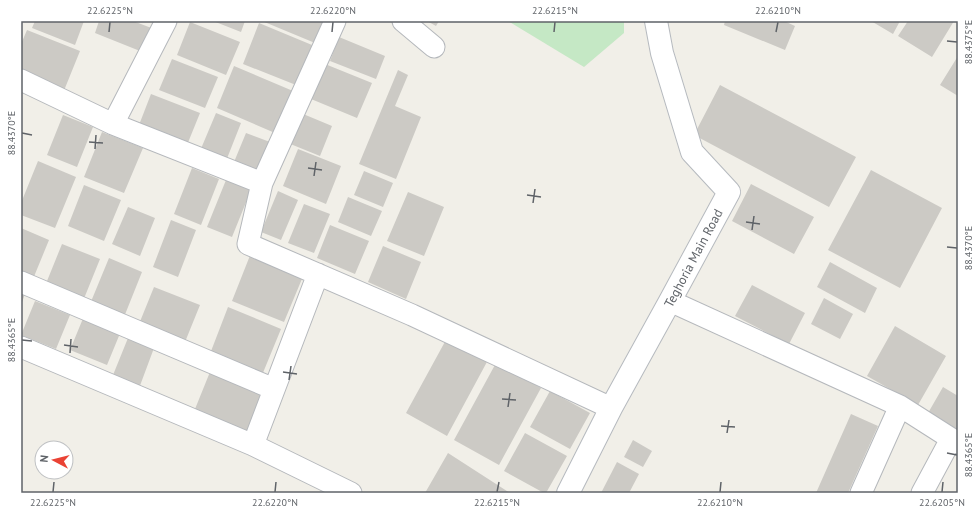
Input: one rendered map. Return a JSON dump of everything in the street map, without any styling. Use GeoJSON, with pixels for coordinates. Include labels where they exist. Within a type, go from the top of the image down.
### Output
{"type":"FeatureCollection","features":[{"type":"Feature","properties":{"kind":"street"},"geometry":{"type":"LineString","coordinates":[[113,124],[166,21]]}},
{"type":"Feature","properties":{"kind":"street"},"geometry":{"type":"LineString","coordinates":[[335,21],[262,183],[248,244],[412,316],[611,408]]}},
{"type":"Feature","properties":{"kind":"street"},"geometry":{"type":"LineString","coordinates":[[403,21],[434,46]]}},
{"type":"Feature","properties":{"kind":"street","name":"Teghoria Main Road"},"geometry":{"type":"LineString","coordinates":[[568,493],[611,408],[729,192],[692,152],[662,53],[656,21]]}},
{"type":"Feature","properties":{"kind":"street"},"geometry":{"type":"LineString","coordinates":[[21,80],[113,124],[262,183]]}},
{"type":"Feature","properties":{"kind":"street"},"geometry":{"type":"LineString","coordinates":[[253,445],[318,274]]}},
{"type":"Feature","properties":{"kind":"street"},"geometry":{"type":"LineString","coordinates":[[21,282],[274,389]]}},
{"type":"Feature","properties":{"kind":"street"},"geometry":{"type":"LineString","coordinates":[[670,301],[900,406],[954,441],[922,493]]}},
{"type":"Feature","properties":{"kind":"street"},"geometry":{"type":"LineString","coordinates":[[21,347],[253,445],[351,493]]}},
{"type":"Feature","properties":{"kind":"street"},"geometry":{"type":"LineString","coordinates":[[861,493],[900,406]]}},
{"type":"Feature","properties":{"kind":"green space"},"geometry":{"type":"Polygon","coordinates":[[[508,21],[624,21],[624,33],[584,67],[508,21]]]}},
{"type":"Feature","properties":{"kind":"building"},"geometry":{"type":"Polygon","coordinates":[[[35,21],[84,21],[75,45],[32,28],[35,21]]]}},
{"type":"Feature","properties":{"kind":"building"},"geometry":{"type":"Polygon","coordinates":[[[99,21],[133,21],[154,29],[145,53],[95,33],[99,21]]]}},
{"type":"Feature","properties":{"kind":"building"},"geometry":{"type":"Polygon","coordinates":[[[213,21],[245,21],[241,32],[213,21]]]}},
{"type":"Feature","properties":{"kind":"building"},"geometry":{"type":"Polygon","coordinates":[[[262,21],[323,21],[315,43],[262,21]]]}},
{"type":"Feature","properties":{"kind":"building"},"geometry":{"type":"Polygon","coordinates":[[[427,21],[439,21],[436,26],[427,21]]]}},
{"type":"Feature","properties":{"kind":"building"},"geometry":{"type":"Polygon","coordinates":[[[725,21],[784,21],[795,26],[785,50],[724,25],[725,21]]]}},
{"type":"Feature","properties":{"kind":"building"},"geometry":{"type":"Polygon","coordinates":[[[871,21],[900,21],[893,34],[871,21]]]}},
{"type":"Feature","properties":{"kind":"building"},"geometry":{"type":"Polygon","coordinates":[[[908,21],[954,21],[932,57],[898,36],[908,21]]]}},
{"type":"Feature","properties":{"kind":"building"},"geometry":{"type":"Polygon","coordinates":[[[190,22],[240,42],[226,75],[177,55],[190,22]]]}},
{"type":"Feature","properties":{"kind":"building"},"geometry":{"type":"Polygon","coordinates":[[[259,23],[312,45],[296,85],[243,64],[259,23]]]}},
{"type":"Feature","properties":{"kind":"building"},"geometry":{"type":"Polygon","coordinates":[[[27,30],[80,51],[63,93],[21,77],[21,44],[27,30]]]}},
{"type":"Feature","properties":{"kind":"building"},"geometry":{"type":"Polygon","coordinates":[[[339,37],[385,56],[376,79],[330,61],[339,37]]]}},
{"type":"Feature","properties":{"kind":"building"},"geometry":{"type":"Polygon","coordinates":[[[958,56],[958,96],[940,85],[958,56]]]}},
{"type":"Feature","properties":{"kind":"building"},"geometry":{"type":"Polygon","coordinates":[[[172,59],[218,77],[205,108],[159,90],[172,59]]]}},
{"type":"Feature","properties":{"kind":"building"},"geometry":{"type":"Polygon","coordinates":[[[325,64],[372,83],[357,118],[311,99],[325,64]]]}},
{"type":"Feature","properties":{"kind":"building"},"geometry":{"type":"Polygon","coordinates":[[[234,66],[293,91],[275,133],[217,108],[234,66]]]}},
{"type":"Feature","properties":{"kind":"building"},"geometry":{"type":"Polygon","coordinates":[[[398,70],[408,75],[395,106],[421,117],[396,179],[359,164],[398,70]]]}},
{"type":"Feature","properties":{"kind":"building"},"geometry":{"type":"Polygon","coordinates":[[[720,85],[856,157],[829,207],[694,135],[720,85]]]}},
{"type":"Feature","properties":{"kind":"building"},"geometry":{"type":"Polygon","coordinates":[[[151,94],[200,113],[187,145],[139,125],[151,94]]]}},
{"type":"Feature","properties":{"kind":"building"},"geometry":{"type":"Polygon","coordinates":[[[296,111],[332,126],[320,156],[283,141],[296,111]]]}},
{"type":"Feature","properties":{"kind":"building"},"geometry":{"type":"Polygon","coordinates":[[[216,113],[241,123],[226,161],[200,151],[216,113]]]}},
{"type":"Feature","properties":{"kind":"building"},"geometry":{"type":"Polygon","coordinates":[[[63,115],[93,127],[77,167],[47,155],[63,115]]]}},
{"type":"Feature","properties":{"kind":"building"},"geometry":{"type":"Polygon","coordinates":[[[102,132],[143,148],[124,193],[84,177],[102,132]]]}},
{"type":"Feature","properties":{"kind":"building"},"geometry":{"type":"Polygon","coordinates":[[[246,133],[270,142],[257,172],[234,162],[246,133]]]}},
{"type":"Feature","properties":{"kind":"building"},"geometry":{"type":"Polygon","coordinates":[[[298,149],[341,166],[326,204],[283,186],[298,149]]]}},
{"type":"Feature","properties":{"kind":"building"},"geometry":{"type":"Polygon","coordinates":[[[38,161],[76,177],[55,228],[21,215],[21,203],[38,161]]]}},
{"type":"Feature","properties":{"kind":"building"},"geometry":{"type":"Polygon","coordinates":[[[192,168],[219,179],[201,225],[174,214],[192,168]]]}},
{"type":"Feature","properties":{"kind":"building"},"geometry":{"type":"Polygon","coordinates":[[[871,170],[942,208],[900,288],[828,250],[871,170]]]}},
{"type":"Feature","properties":{"kind":"building"},"geometry":{"type":"Polygon","coordinates":[[[364,171],[393,183],[383,207],[354,195],[364,171]]]}},
{"type":"Feature","properties":{"kind":"building"},"geometry":{"type":"Polygon","coordinates":[[[226,180],[251,190],[232,237],[207,227],[226,180]]]}},
{"type":"Feature","properties":{"kind":"building"},"geometry":{"type":"Polygon","coordinates":[[[751,184],[814,217],[794,254],[732,221],[751,184]]]}},
{"type":"Feature","properties":{"kind":"building"},"geometry":{"type":"Polygon","coordinates":[[[84,185],[121,200],[104,241],[68,226],[84,185]]]}},
{"type":"Feature","properties":{"kind":"building"},"geometry":{"type":"Polygon","coordinates":[[[278,191],[298,200],[281,240],[261,232],[278,191]]]}},
{"type":"Feature","properties":{"kind":"building"},"geometry":{"type":"Polygon","coordinates":[[[408,192],[444,207],[424,256],[387,241],[408,192]]]}},
{"type":"Feature","properties":{"kind":"building"},"geometry":{"type":"Polygon","coordinates":[[[348,197],[382,211],[371,236],[338,222],[348,197]]]}},
{"type":"Feature","properties":{"kind":"building"},"geometry":{"type":"Polygon","coordinates":[[[304,204],[330,214],[314,253],[288,243],[304,204]]]}},
{"type":"Feature","properties":{"kind":"building"},"geometry":{"type":"Polygon","coordinates":[[[128,207],[155,218],[140,256],[112,244],[128,207]]]}},
{"type":"Feature","properties":{"kind":"building"},"geometry":{"type":"Polygon","coordinates":[[[171,220],[196,230],[178,277],[153,267],[171,220]]]}},
{"type":"Feature","properties":{"kind":"building"},"geometry":{"type":"Polygon","coordinates":[[[330,225],[369,241],[355,274],[317,258],[330,225]]]}},
{"type":"Feature","properties":{"kind":"building"},"geometry":{"type":"Polygon","coordinates":[[[21,228],[49,240],[33,279],[21,273],[21,228]]]}},
{"type":"Feature","properties":{"kind":"building"},"geometry":{"type":"Polygon","coordinates":[[[62,244],[100,259],[83,301],[45,286],[62,244]]]}},
{"type":"Feature","properties":{"kind":"building"},"geometry":{"type":"Polygon","coordinates":[[[383,246],[421,262],[406,299],[368,282],[383,246]]]}},
{"type":"Feature","properties":{"kind":"building"},"geometry":{"type":"Polygon","coordinates":[[[251,253],[304,274],[284,322],[232,301],[251,253]]]}},
{"type":"Feature","properties":{"kind":"building"},"geometry":{"type":"Polygon","coordinates":[[[109,258],[142,272],[124,317],[90,304],[109,258]]]}},
{"type":"Feature","properties":{"kind":"building"},"geometry":{"type":"Polygon","coordinates":[[[830,262],[877,288],[865,313],[817,287],[830,262]]]}},
{"type":"Feature","properties":{"kind":"building"},"geometry":{"type":"Polygon","coordinates":[[[752,285],[805,313],[789,344],[735,316],[752,285]]]}},
{"type":"Feature","properties":{"kind":"building"},"geometry":{"type":"Polygon","coordinates":[[[154,287],[200,305],[185,342],[139,324],[154,287]]]}},
{"type":"Feature","properties":{"kind":"building"},"geometry":{"type":"Polygon","coordinates":[[[21,293],[25,294],[21,305],[21,293]]]}},
{"type":"Feature","properties":{"kind":"building"},"geometry":{"type":"Polygon","coordinates":[[[824,298],[853,314],[840,339],[811,324],[824,298]]]}},
{"type":"Feature","properties":{"kind":"building"},"geometry":{"type":"Polygon","coordinates":[[[35,301],[70,315],[56,349],[21,335],[35,301]]]}},
{"type":"Feature","properties":{"kind":"building"},"geometry":{"type":"Polygon","coordinates":[[[228,307],[281,329],[260,380],[208,359],[228,307]]]}},
{"type":"Feature","properties":{"kind":"building"},"geometry":{"type":"Polygon","coordinates":[[[84,316],[121,331],[107,365],[70,350],[84,316]]]}},
{"type":"Feature","properties":{"kind":"building"},"geometry":{"type":"Polygon","coordinates":[[[895,326],[946,356],[918,405],[867,376],[895,326]]]}},
{"type":"Feature","properties":{"kind":"building"},"geometry":{"type":"Polygon","coordinates":[[[128,338],[154,348],[138,391],[111,380],[128,338]]]}},
{"type":"Feature","properties":{"kind":"building"},"geometry":{"type":"Polygon","coordinates":[[[447,338],[488,360],[447,436],[406,413],[447,338]]]}},
{"type":"Feature","properties":{"kind":"building"},"geometry":{"type":"Polygon","coordinates":[[[496,363],[541,388],[499,465],[454,440],[496,363]]]}},
{"type":"Feature","properties":{"kind":"building"},"geometry":{"type":"Polygon","coordinates":[[[212,367],[264,388],[245,435],[193,414],[212,367]]]}},
{"type":"Feature","properties":{"kind":"building"},"geometry":{"type":"Polygon","coordinates":[[[943,387],[958,396],[958,439],[924,420],[943,387]]]}},
{"type":"Feature","properties":{"kind":"building"},"geometry":{"type":"Polygon","coordinates":[[[550,391],[590,413],[570,449],[530,427],[550,391]]]}},
{"type":"Feature","properties":{"kind":"building"},"geometry":{"type":"Polygon","coordinates":[[[851,414],[878,426],[848,493],[816,493],[851,414]]]}},
{"type":"Feature","properties":{"kind":"building"},"geometry":{"type":"Polygon","coordinates":[[[525,433],[567,456],[546,493],[504,471],[525,433]]]}},
{"type":"Feature","properties":{"kind":"building"},"geometry":{"type":"Polygon","coordinates":[[[633,440],[652,451],[643,467],[624,457],[633,440]]]}},
{"type":"Feature","properties":{"kind":"building"},"geometry":{"type":"Polygon","coordinates":[[[448,453],[510,493],[425,493],[448,453]]]}},
{"type":"Feature","properties":{"kind":"building"},"geometry":{"type":"Polygon","coordinates":[[[617,462],[639,474],[629,493],[601,493],[617,462]]]}}]}
